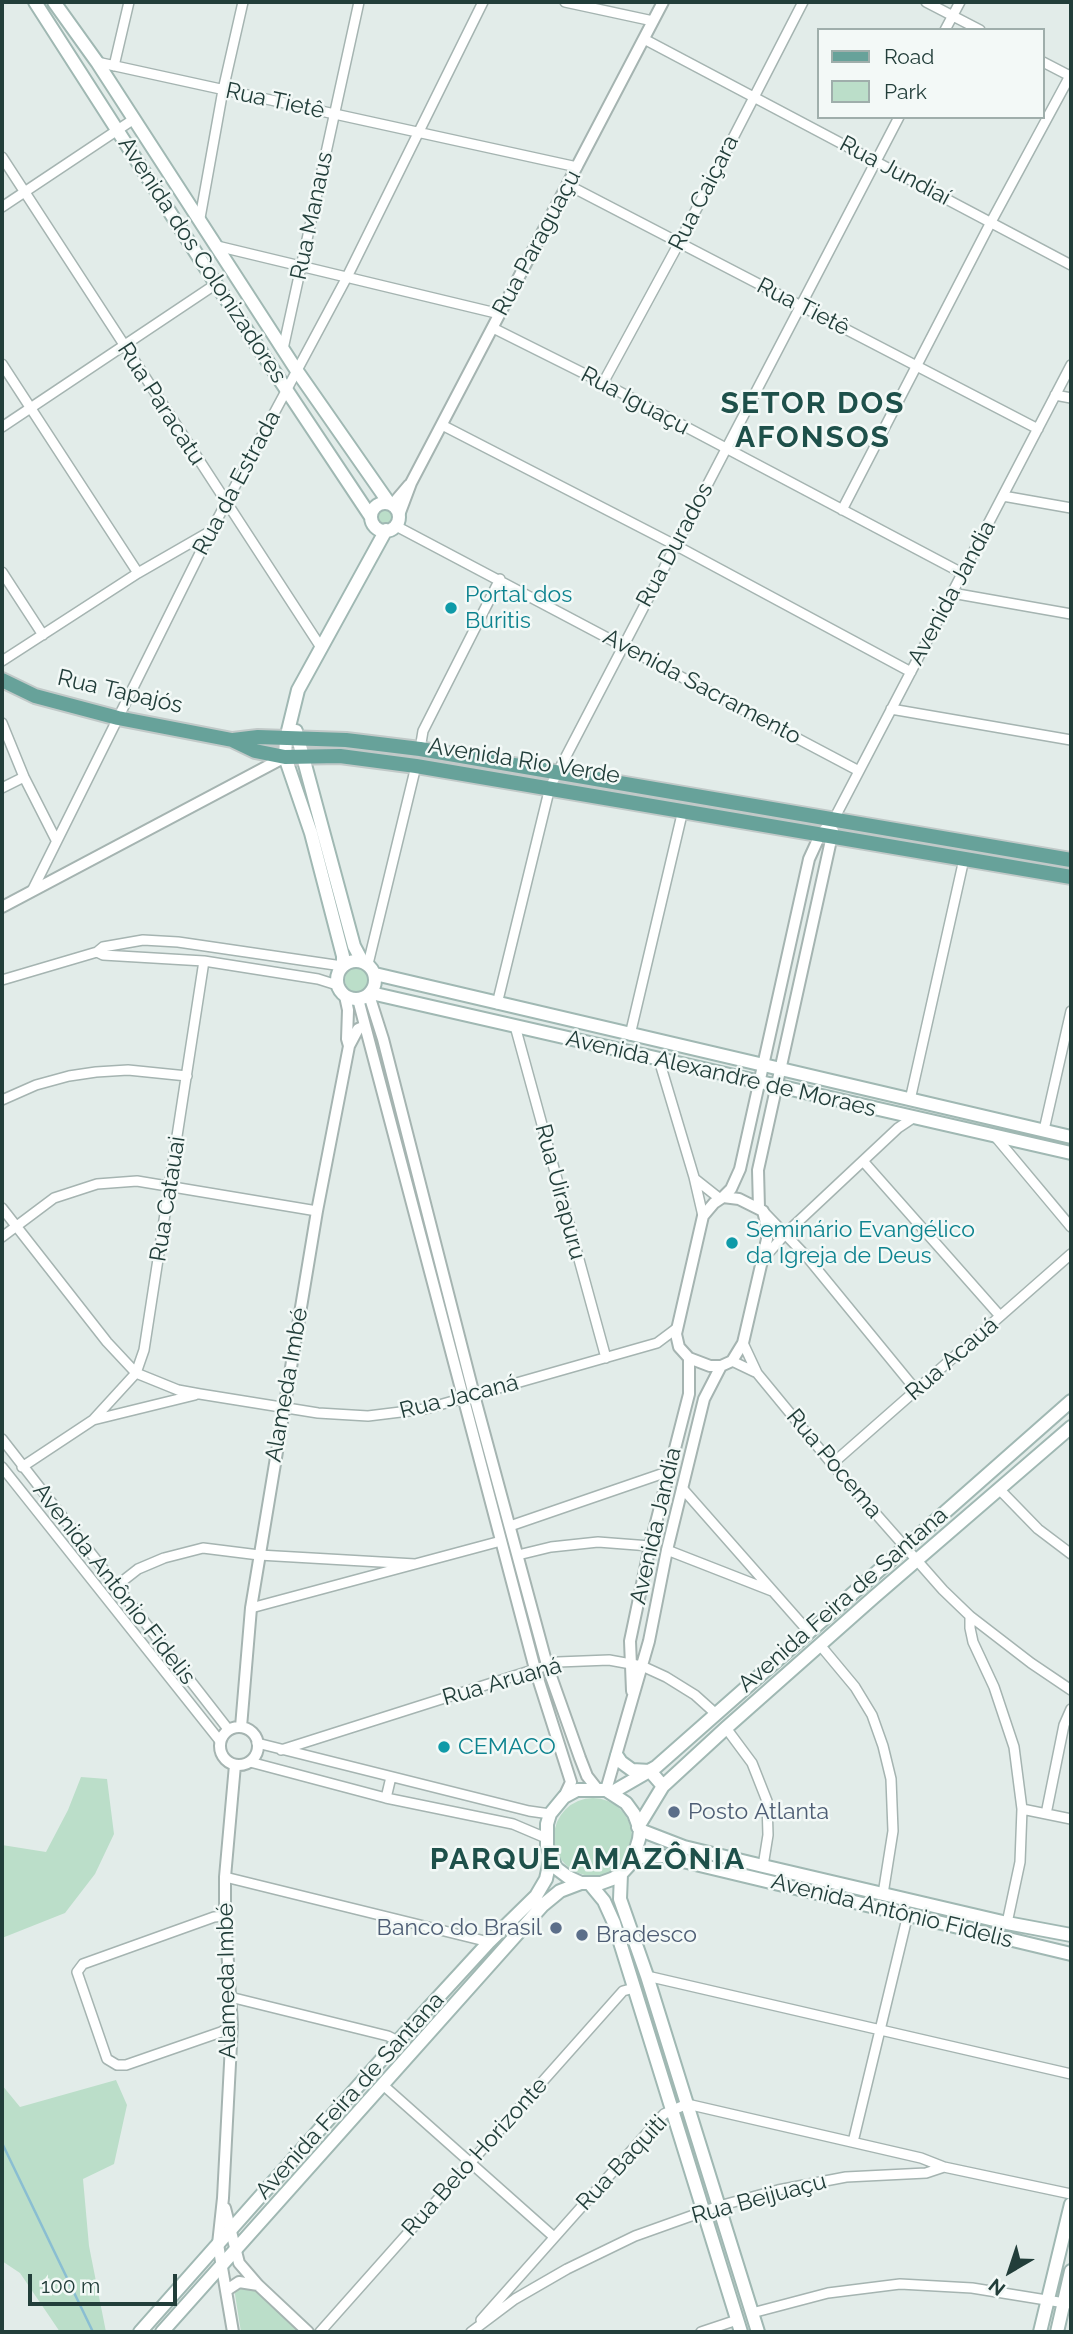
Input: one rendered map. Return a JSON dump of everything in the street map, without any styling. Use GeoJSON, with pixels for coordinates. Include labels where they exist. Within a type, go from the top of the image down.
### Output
{"type":"FeatureCollection","features":[{"type":"Feature","properties":{"kind":"main road","name":"Avenida dos Colonizadores"},"geometry":{"type":"LineString","coordinates":[[34,2],[374,525],[389,521],[284,349],[97,62],[54,2]]}},
{"type":"Feature","properties":{"kind":"main road"},"geometry":{"type":"LineString","coordinates":[[371,517],[376,505],[389,521]]}},
{"type":"Feature","properties":{"kind":"main road","name":"Rua Paraguaçu"},"geometry":{"type":"LineString","coordinates":[[368,967],[354,946],[303,757],[292,739],[291,714],[298,690],[389,521]]}},
{"type":"Feature","properties":{"kind":"main road","name":"Rua Tapajós"},"geometry":{"type":"LineString","coordinates":[[2,680],[35,696],[118,718],[232,740],[255,751],[285,757]]}},
{"type":"Feature","properties":{"kind":"main road","name":"Rua Tapajós"},"geometry":{"type":"LineString","coordinates":[[232,740],[258,737],[292,739]]}},
{"type":"Feature","properties":{"kind":"main road"},"geometry":{"type":"LineString","coordinates":[[292,739],[285,757],[311,833],[343,956],[337,975],[356,994],[374,987],[368,967],[349,961],[342,966]]}},
{"type":"Feature","properties":{"kind":"main road","name":"Avenida Rio Verde"},"geometry":{"type":"LineString","coordinates":[[292,739],[346,740],[419,749],[1071,860]]}},
{"type":"Feature","properties":{"kind":"main road","name":"Avenida Rio Verde"},"geometry":{"type":"LineString","coordinates":[[285,757],[340,756],[416,766],[1071,877]]}},
{"type":"Feature","properties":{"kind":"main road","name":"Avenida Alexandre de Moraes"},"geometry":{"type":"LineString","coordinates":[[368,967],[497,1004],[1071,1137]]}},
{"type":"Feature","properties":{"kind":"main road","name":"Avenida Alexandre de Moraes"},"geometry":{"type":"LineString","coordinates":[[356,994],[515,1026],[1071,1153]]}},
{"type":"Feature","properties":{"kind":"main road","name":"Avenida Feira de Santana"},"geometry":{"type":"LineString","coordinates":[[605,1791],[650,1771],[1071,1401]]}},
{"type":"Feature","properties":{"kind":"main road","name":"Avenida Feira de Santana"},"geometry":{"type":"LineString","coordinates":[[639,1828],[663,1786],[1071,1427]]}},
{"type":"Feature","properties":{"kind":"main road"},"geometry":{"type":"LineString","coordinates":[[617,1756],[632,1770],[650,1771],[663,1786]]}},
{"type":"Feature","properties":{"kind":"main road"},"geometry":{"type":"LineString","coordinates":[[586,1883],[612,1879],[621,1874],[632,1862],[637,1851],[639,1828],[634,1815],[626,1803],[605,1791],[577,1790],[564,1797],[550,1814],[546,1838],[556,1868],[568,1877],[586,1883],[604,1901],[614,1923],[739,2326]]}},
{"type":"Feature","properties":{"kind":"main road","name":"Avenida Antônio Fidelis"},"geometry":{"type":"LineString","coordinates":[[639,1828],[684,1847],[1007,1923],[1071,1935]]}},
{"type":"Feature","properties":{"kind":"main road","name":"Avenida Feira de Santana"},"geometry":{"type":"LineString","coordinates":[[140,2332],[398,2041],[489,1942],[536,1896],[545,1879],[551,1856]]}},
{"type":"Feature","properties":{"kind":"main road","name":"Avenida Antônio Fidelis"},"geometry":{"type":"LineString","coordinates":[[632,1862],[644,1856],[662,1856],[1071,1954]]}},
{"type":"Feature","properties":{"kind":"main road"},"geometry":{"type":"LineString","coordinates":[[621,1874],[620,1899],[647,1976],[758,2332]]}},
{"type":"Feature","properties":{"kind":"main road","name":"Avenida Feira de Santana"},"geometry":{"type":"LineString","coordinates":[[162,2332],[543,1905],[560,1891],[586,1883]]}},
{"type":"Feature","properties":{"kind":"main road"},"geometry":{"type":"LineString","coordinates":[[1040,2332],[1071,2204]]}},
{"type":"Feature","properties":{"kind":"main road"},"geometry":{"type":"LineString","coordinates":[[1057,2332],[1068,2303],[1071,2271]]}},
{"type":"Feature","properties":{"kind":"street"},"geometry":{"type":"LineString","coordinates":[[114,66],[129,2]]}},
{"type":"Feature","properties":{"kind":"street"},"geometry":{"type":"LineString","coordinates":[[200,219],[223,90],[243,2]]}},
{"type":"Feature","properties":{"kind":"street","name":"Rua Manaus"},"geometry":{"type":"LineString","coordinates":[[284,349],[359,2]]}},
{"type":"Feature","properties":{"kind":"street","name":"Rua da Estrada"},"geometry":{"type":"LineString","coordinates":[[32,891],[211,531],[347,277],[482,2]]}},
{"type":"Feature","properties":{"kind":"street"},"geometry":{"type":"LineString","coordinates":[[565,2],[653,21]]}},
{"type":"Feature","properties":{"kind":"street","name":"Rua Paraguaçu"},"geometry":{"type":"LineString","coordinates":[[389,521],[663,2]]}},
{"type":"Feature","properties":{"kind":"street","name":"Rua Caiçara"},"geometry":{"type":"LineString","coordinates":[[603,383],[679,243],[803,2]]}},
{"type":"Feature","properties":{"kind":"street"},"geometry":{"type":"LineString","coordinates":[[926,2],[976,28]]}},
{"type":"Feature","properties":{"kind":"street"},"geometry":{"type":"LineString","coordinates":[[946,28],[960,2]]}},
{"type":"Feature","properties":{"kind":"street","name":"Rua Jundiaí"},"geometry":{"type":"LineString","coordinates":[[644,39],[1071,265]]}},
{"type":"Feature","properties":{"kind":"street","name":"Rua Tietê"},"geometry":{"type":"LineString","coordinates":[[97,62],[577,167]]}},
{"type":"Feature","properties":{"kind":"street"},"geometry":{"type":"LineString","coordinates":[[842,510],[991,222],[1071,75],[1045,63]]}},
{"type":"Feature","properties":{"kind":"street"},"geometry":{"type":"LineString","coordinates":[[2,207],[134,119]]}},
{"type":"Feature","properties":{"kind":"street","name":"Rua Durados"},"geometry":{"type":"LineString","coordinates":[[550,787],[898,119]]}},
{"type":"Feature","properties":{"kind":"street","name":"Rua Paracatu"},"geometry":{"type":"LineString","coordinates":[[2,158],[322,649]]}},
{"type":"Feature","properties":{"kind":"street","name":"Rua Tietê"},"geometry":{"type":"LineString","coordinates":[[568,185],[1038,429]]}},
{"type":"Feature","properties":{"kind":"street"},"geometry":{"type":"LineString","coordinates":[[217,246],[500,314]]}},
{"type":"Feature","properties":{"kind":"street"},"geometry":{"type":"LineString","coordinates":[[2,427],[216,284]]}},
{"type":"Feature","properties":{"kind":"street","name":"Rua Iguaçu"},"geometry":{"type":"LineString","coordinates":[[493,328],[603,383],[962,573]]}},
{"type":"Feature","properties":{"kind":"street"},"geometry":{"type":"LineString","coordinates":[[2,364],[138,573]]}},
{"type":"Feature","properties":{"kind":"street","name":"Avenida Jandia"},"geometry":{"type":"LineString","coordinates":[[833,821],[1071,365]]}},
{"type":"Feature","properties":{"kind":"street"},"geometry":{"type":"LineString","coordinates":[[1055,395],[1071,398]]}},
{"type":"Feature","properties":{"kind":"street"},"geometry":{"type":"LineString","coordinates":[[442,425],[675,545],[911,672]]}},
{"type":"Feature","properties":{"kind":"street"},"geometry":{"type":"LineString","coordinates":[[1003,496],[1071,508]]}},
{"type":"Feature","properties":{"kind":"street","name":"Avenida Sacramento"},"geometry":{"type":"LineString","coordinates":[[389,521],[859,771]]}},
{"type":"Feature","properties":{"kind":"street"},"geometry":{"type":"LineString","coordinates":[[2,661],[138,573],[211,531]]}},
{"type":"Feature","properties":{"kind":"street"},"geometry":{"type":"LineString","coordinates":[[2,572],[43,635]]}},
{"type":"Feature","properties":{"kind":"street"},"geometry":{"type":"LineString","coordinates":[[419,749],[423,731],[500,579]]}},
{"type":"Feature","properties":{"kind":"street"},"geometry":{"type":"LineString","coordinates":[[952,593],[1071,614]]}},
{"type":"Feature","properties":{"kind":"street"},"geometry":{"type":"LineString","coordinates":[[891,709],[1071,740]]}},
{"type":"Feature","properties":{"kind":"street"},"geometry":{"type":"LineString","coordinates":[[2,723],[24,777],[56,840]]}},
{"type":"Feature","properties":{"kind":"street","name":"Avenida Rio Verde"},"geometry":{"type":"LineString","coordinates":[[2,907],[285,757]]}},
{"type":"Feature","properties":{"kind":"street"},"geometry":{"type":"LineString","coordinates":[[368,967],[416,766]]}},
{"type":"Feature","properties":{"kind":"street"},"geometry":{"type":"LineString","coordinates":[[2,788],[24,777]]}},
{"type":"Feature","properties":{"kind":"street"},"geometry":{"type":"LineString","coordinates":[[497,1004],[550,787]]}},
{"type":"Feature","properties":{"kind":"street"},"geometry":{"type":"LineString","coordinates":[[631,1035],[683,810]]}},
{"type":"Feature","properties":{"kind":"street"},"geometry":{"type":"LineString","coordinates":[[761,1210],[758,1170],[827,836],[833,821]]}},
{"type":"Feature","properties":{"kind":"street"},"geometry":{"type":"LineString","coordinates":[[703,1216],[731,1189],[740,1169],[810,859],[827,836]]}},
{"type":"Feature","properties":{"kind":"street"},"geometry":{"type":"LineString","coordinates":[[910,1100],[964,859]]}},
{"type":"Feature","properties":{"kind":"street","name":"Avenida Alexandre de Moraes"},"geometry":{"type":"LineString","coordinates":[[2,979],[97,952],[103,947],[143,940],[178,942],[342,966]]}},
{"type":"Feature","properties":{"kind":"street","name":"Avenida Alexandre de Moraes"},"geometry":{"type":"LineString","coordinates":[[97,952],[103,955],[204,961],[318,979],[356,994]]}},
{"type":"Feature","properties":{"kind":"street","name":"Rua Catauai"},"geometry":{"type":"LineString","coordinates":[[93,1420],[136,1373],[144,1350],[204,961]]}},
{"type":"Feature","properties":{"kind":"street"},"geometry":{"type":"LineString","coordinates":[[356,994],[535,1669],[572,1782],[564,1797]]}},
{"type":"Feature","properties":{"kind":"street"},"geometry":{"type":"LineString","coordinates":[[356,994],[383,1039],[474,1395],[547,1665],[587,1776],[605,1791]]}},
{"type":"Feature","properties":{"kind":"street","name":"Alameda Imbé"},"geometry":{"type":"LineString","coordinates":[[349,1046],[348,1010],[356,994]]}},
{"type":"Feature","properties":{"kind":"street"},"geometry":{"type":"LineString","coordinates":[[1044,1130],[1071,1011]]}},
{"type":"Feature","properties":{"kind":"street","name":"Alameda Imbé"},"geometry":{"type":"LineString","coordinates":[[242,1727],[251,1608],[317,1211],[349,1046],[358,1029],[365,1026]]}},
{"type":"Feature","properties":{"kind":"street","name":"Rua Uirapuru"},"geometry":{"type":"LineString","coordinates":[[515,1026],[606,1358]]}},
{"type":"Feature","properties":{"kind":"street"},"geometry":{"type":"LineString","coordinates":[[659,1060],[703,1216],[677,1328],[679,1346],[689,1358],[710,1366],[726,1363]]}},
{"type":"Feature","properties":{"kind":"street"},"geometry":{"type":"LineString","coordinates":[[2,1100],[36,1085],[96,1072],[128,1070],[187,1076]]}},
{"type":"Feature","properties":{"kind":"street"},"geometry":{"type":"LineString","coordinates":[[762,1261],[786,1233],[863,1160],[913,1118]]}},
{"type":"Feature","properties":{"kind":"street"},"geometry":{"type":"LineString","coordinates":[[994,1135],[1071,1227]]}},
{"type":"Feature","properties":{"kind":"street"},"geometry":{"type":"LineString","coordinates":[[863,1160],[1000,1316]]}},
{"type":"Feature","properties":{"kind":"street"},"geometry":{"type":"LineString","coordinates":[[694,1177],[721,1198],[739,1199],[761,1210],[786,1233],[916,1390]]}},
{"type":"Feature","properties":{"kind":"street"},"geometry":{"type":"LineString","coordinates":[[2,1237],[54,1198],[97,1184],[137,1181],[317,1211]]}},
{"type":"Feature","properties":{"kind":"street"},"geometry":{"type":"LineString","coordinates":[[2,1208],[107,1342],[136,1373],[178,1390],[200,1394]]}},
{"type":"Feature","properties":{"kind":"street","name":"Avenida Jandia"},"geometry":{"type":"LineString","coordinates":[[605,1791],[642,1666],[704,1399],[726,1363],[743,1343],[767,1227],[761,1210]]}},
{"type":"Feature","properties":{"kind":"street","name":"Rua Acauá"},"geometry":{"type":"LineString","coordinates":[[832,1464],[1071,1254]]}},
{"type":"Feature","properties":{"kind":"street","name":"Rua Jacaná"},"geometry":{"type":"LineString","coordinates":[[22,1466],[93,1420],[200,1394],[318,1413],[368,1416],[425,1409],[657,1343],[677,1328]]}},
{"type":"Feature","properties":{"kind":"street","name":"Rua Jacaná"},"geometry":{"type":"LineString","coordinates":[[657,1343],[679,1346]]}},
{"type":"Feature","properties":{"kind":"street","name":"Rua Pocema"},"geometry":{"type":"LineString","coordinates":[[743,1343],[757,1373],[916,1561],[970,1616],[1071,1690]]}},
{"type":"Feature","properties":{"kind":"street","name":"Avenida Jandia"},"geometry":{"type":"LineString","coordinates":[[632,1695],[630,1641],[667,1472],[689,1394],[689,1358]]}},
{"type":"Feature","properties":{"kind":"street","name":"Rua Pocema"},"geometry":{"type":"LineString","coordinates":[[726,1363],[757,1373]]}},
{"type":"Feature","properties":{"kind":"street","name":"Avenida Antônio Fidelis"},"geometry":{"type":"LineString","coordinates":[[2,1439],[228,1729]]}},
{"type":"Feature","properties":{"kind":"street","name":"Avenida Antônio Fidelis"},"geometry":{"type":"LineString","coordinates":[[2,1467],[220,1741]]}},
{"type":"Feature","properties":{"kind":"street"},"geometry":{"type":"LineString","coordinates":[[510,1526],[667,1472]]}},
{"type":"Feature","properties":{"kind":"street"},"geometry":{"type":"LineString","coordinates":[[682,1488],[808,1631]]}},
{"type":"Feature","properties":{"kind":"street"},"geometry":{"type":"LineString","coordinates":[[1000,1490],[1038,1529],[1071,1554]]}},
{"type":"Feature","properties":{"kind":"street"},"geometry":{"type":"LineString","coordinates":[[251,1608],[501,1541]]}},
{"type":"Feature","properties":{"kind":"street"},"geometry":{"type":"LineString","coordinates":[[517,1555],[551,1547],[598,1542],[650,1546]]}},
{"type":"Feature","properties":{"kind":"street"},"geometry":{"type":"LineString","coordinates":[[115,1587],[138,1569],[164,1558],[203,1548],[259,1555],[415,1564]]}},
{"type":"Feature","properties":{"kind":"street"},"geometry":{"type":"LineString","coordinates":[[667,1550],[774,1591]]}},
{"type":"Feature","properties":{"kind":"street"},"geometry":{"type":"LineString","coordinates":[[970,1616],[973,1642],[998,1696],[1014,1747],[1022,1809],[1020,1862],[1007,1923]]}},
{"type":"Feature","properties":{"kind":"street"},"geometry":{"type":"LineString","coordinates":[[820,1646],[855,1687],[872,1715],[883,1746],[891,1779],[893,1831],[883,1894]]}},
{"type":"Feature","properties":{"kind":"street","name":"Rua Aruaná"},"geometry":{"type":"LineString","coordinates":[[281,1750],[547,1665],[609,1660],[629,1662],[666,1676],[695,1695],[715,1713]]}},
{"type":"Feature","properties":{"kind":"street"},"geometry":{"type":"LineString","coordinates":[[1046,1814],[1056,1759],[1071,1709]]}},
{"type":"Feature","properties":{"kind":"street"},"geometry":{"type":"LineString","coordinates":[[250,1762],[255,1755],[257,1743],[251,1732],[242,1727],[228,1729],[220,1741],[221,1749],[226,1759],[235,1765],[250,1762],[386,1798],[513,1824],[546,1838]]}},
{"type":"Feature","properties":{"kind":"street"},"geometry":{"type":"LineString","coordinates":[[726,1728],[752,1763],[767,1801],[768,1835],[763,1866]]}},
{"type":"Feature","properties":{"kind":"street"},"geometry":{"type":"LineString","coordinates":[[257,1743],[550,1814]]}},
{"type":"Feature","properties":{"kind":"street"},"geometry":{"type":"LineString","coordinates":[[563,1754],[573,1759],[576,1748]]}},
{"type":"Feature","properties":{"kind":"street","name":"Alameda Imbé"},"geometry":{"type":"LineString","coordinates":[[233,2332],[218,2244],[232,2025],[225,1877],[235,1765]]}},
{"type":"Feature","properties":{"kind":"street"},"geometry":{"type":"LineString","coordinates":[[386,1798],[391,1777]]}},
{"type":"Feature","properties":{"kind":"street"},"geometry":{"type":"LineString","coordinates":[[1022,1809],[1071,1819]]}},
{"type":"Feature","properties":{"kind":"street"},"geometry":{"type":"LineString","coordinates":[[225,1877],[489,1942]]}},
{"type":"Feature","properties":{"kind":"street"},"geometry":{"type":"LineString","coordinates":[[853,2142],[908,1914]]}},
{"type":"Feature","properties":{"kind":"street"},"geometry":{"type":"LineString","coordinates":[[225,1916],[214,1917],[83,1964],[78,1969],[78,1975],[107,2059],[117,2065],[126,2065],[209,2036],[232,2025]]}},
{"type":"Feature","properties":{"kind":"street"},"geometry":{"type":"LineString","coordinates":[[647,1976],[1071,2074]]}},
{"type":"Feature","properties":{"kind":"street","name":"Rua Belo Horizonte"},"geometry":{"type":"LineString","coordinates":[[320,2332],[623,1991],[634,1988]]}},
{"type":"Feature","properties":{"kind":"street"},"geometry":{"type":"LineString","coordinates":[[230,1997],[388,2036],[398,2041]]}},
{"type":"Feature","properties":{"kind":"street"},"geometry":{"type":"LineString","coordinates":[[383,2085],[554,2237]]}},
{"type":"Feature","properties":{"kind":"street","name":"Rua Baquiti"},"geometry":{"type":"LineString","coordinates":[[471,2332],[664,2114],[687,2104],[921,2158],[944,2167]]}},
{"type":"Feature","properties":{"kind":"street","name":"Rua Beijuaçu"},"geometry":{"type":"LineString","coordinates":[[471,2332],[515,2300],[567,2269],[635,2236],[719,2206],[778,2190],[846,2177],[926,2173],[944,2167],[1071,2194]]}},
{"type":"Feature","properties":{"kind":"street","name":"Alameda Imbé"},"geometry":{"type":"LineString","coordinates":[[223,2198],[239,2263],[258,2285],[308,2332]]}},
{"type":"Feature","properties":{"kind":"street"},"geometry":{"type":"LineString","coordinates":[[227,2290],[239,2282],[258,2285]]}},
{"type":"Feature","properties":{"kind":"street"},"geometry":{"type":"LineString","coordinates":[[752,2313],[828,2293],[900,2284],[972,2288],[1068,2303]]}},
{"type":"Feature","properties":{"kind":"street"},"geometry":{"type":"LineString","coordinates":[[701,2332],[739,2326]]}},
{"type":"Feature","properties":{"kind":"green space"},"geometry":{"type":"Polygon","coordinates":[[[381,508],[389,508],[394,517],[392,524],[381,526],[376,521],[376,513],[381,508]]]}},
{"type":"Feature","properties":{"kind":"green space"},"geometry":{"type":"Polygon","coordinates":[[[357,968],[366,971],[369,980],[366,989],[357,992],[348,989],[345,980],[348,971],[357,968]]]}},
{"type":"Feature","properties":{"kind":"green space"},"geometry":{"type":"Polygon","coordinates":[[[81,1777],[107,1779],[114,1834],[95,1874],[65,1913],[2,1938],[2,1845],[46,1852],[68,1810],[81,1777]]]}},
{"type":"Feature","properties":{"kind":"green space"},"geometry":{"type":"Polygon","coordinates":[[[585,1798],[601,1798],[615,1804],[626,1815],[632,1829],[632,1845],[626,1859],[615,1870],[601,1876],[585,1876],[571,1870],[560,1859],[554,1845],[554,1829],[560,1815],[571,1804],[585,1798]]]}},
{"type":"Feature","properties":{"kind":"green space"},"geometry":{"type":"Polygon","coordinates":[[[116,2080],[127,2105],[114,2164],[83,2179],[89,2246],[106,2332],[60,2332],[20,2273],[2,2261],[2,2085],[20,2107],[116,2080]]]}},
{"type":"Feature","properties":{"kind":"green space"},"geometry":{"type":"Polygon","coordinates":[[[250,2286],[301,2332],[241,2332],[234,2288],[250,2286]]]}},
{"type":"Feature","properties":{"kind":"waterway"},"geometry":{"type":"LineString","coordinates":[[2,2143],[93,2332]]}},
{"type":"Feature","properties":{"kind":"place","name":"Portal dos Buritis"},"geometry":{"type":"Point","coordinates":[451,608]}},
{"type":"Feature","properties":{"kind":"place","name":"Seminário Evangélico da Igreja de Deus"},"geometry":{"type":"Point","coordinates":[732,1243]}},
{"type":"Feature","properties":{"kind":"place","name":"CEMACO"},"geometry":{"type":"Point","coordinates":[444,1747]}},
{"type":"Feature","properties":{"kind":"place","name":"Posto Atlanta"},"geometry":{"type":"Point","coordinates":[674,1812]}},
{"type":"Feature","properties":{"kind":"place","name":"Banco do Brasil"},"geometry":{"type":"Point","coordinates":[556,1928]}},
{"type":"Feature","properties":{"kind":"place","name":"Bradesco"},"geometry":{"type":"Point","coordinates":[582,1935]}},
{"type":"Feature","properties":{"kind":"district","name":"SETOR DOS AFONSOS"},"geometry":{"type":"Point","coordinates":[813,421]}},
{"type":"Feature","properties":{"kind":"district","name":"PARQUE AMAZÔNIA"},"geometry":{"type":"Point","coordinates":[588,1860]}}]}
